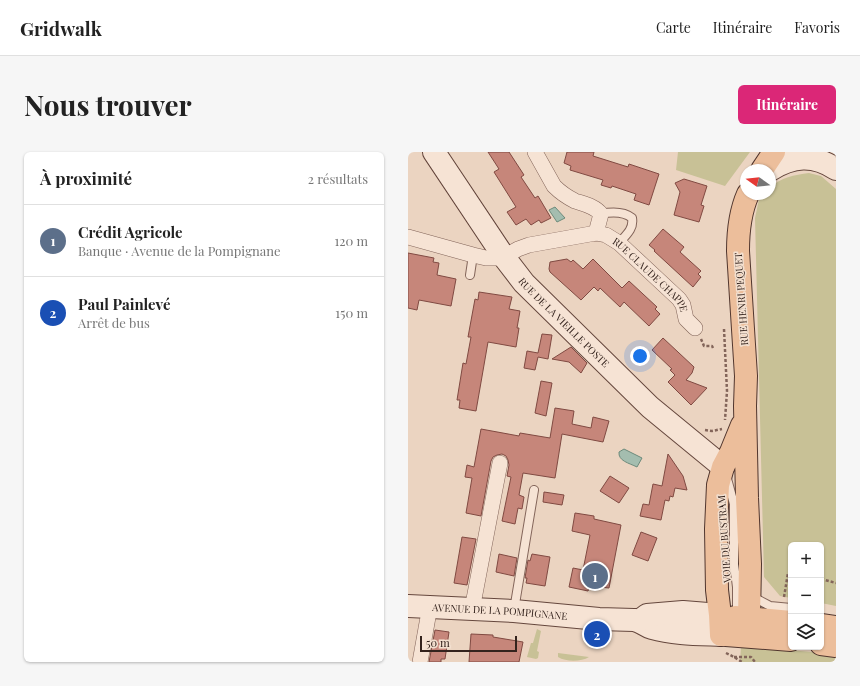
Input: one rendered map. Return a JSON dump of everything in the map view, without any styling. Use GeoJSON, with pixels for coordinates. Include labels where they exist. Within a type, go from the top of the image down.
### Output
{"type":"FeatureCollection","features":[{"type":"Feature","properties":{"kind":"main road","name":"RUE DE LA VIEILLE POSTE"},"geometry":{"type":"LineString","coordinates":[[434,152],[504,257],[524,283],[650,407],[723,467]]}},
{"type":"Feature","properties":{"kind":"main road"},"geometry":{"type":"LineString","coordinates":[[766,164],[774,152]]}},
{"type":"Feature","properties":{"kind":"main road"},"geometry":{"type":"LineString","coordinates":[[776,167],[788,160],[800,158],[821,161],[836,169]]}},
{"type":"Feature","properties":{"kind":"main road","name":"RUE HENRI PEQUET"},"geometry":{"type":"LineString","coordinates":[[737,625],[743,591],[750,564],[745,406],[746,376],[738,251],[738,233],[741,214],[746,200]]}},
{"type":"Feature","properties":{"kind":"main road","name":"RUE HENRI PEQUET"},"geometry":{"type":"LineString","coordinates":[[737,625],[717,590],[716,528],[718,486],[723,467],[742,428],[745,406]]}},
{"type":"Feature","properties":{"kind":"main road","name":"RUE HENRI PEQUET"},"geometry":{"type":"LineString","coordinates":[[723,467],[734,476],[747,498]]}},
{"type":"Feature","properties":{"kind":"main road","name":"AVENUE DE LA POMPIGNANE"},"geometry":{"type":"LineString","coordinates":[[408,606],[514,611],[639,621],[647,615],[684,612],[788,639]]}},
{"type":"Feature","properties":{"kind":"main road","name":"AVENUE DE LA POMPIGNANE"},"geometry":{"type":"LineString","coordinates":[[737,625],[788,622]]}},
{"type":"Feature","properties":{"kind":"main road"},"geometry":{"type":"LineString","coordinates":[[824,625],[836,626]]}},
{"type":"Feature","properties":{"kind":"main road"},"geometry":{"type":"LineString","coordinates":[[824,644],[836,646]]}},
{"type":"Feature","properties":{"kind":"street"},"geometry":{"type":"LineString","coordinates":[[535,152],[554,186],[565,196],[597,209],[600,214],[596,233]]}},
{"type":"Feature","properties":{"kind":"street","name":"RUE CLAUDE CHAPPE"},"geometry":{"type":"LineString","coordinates":[[504,257],[529,245],[596,233],[606,235],[619,242],[679,299],[683,305],[686,319],[695,328]]}},
{"type":"Feature","properties":{"kind":"street"},"geometry":{"type":"LineString","coordinates":[[408,237],[486,258],[504,257]]}},
{"type":"Feature","properties":{"kind":"street"},"geometry":{"type":"LineString","coordinates":[[476,609],[474,599],[500,463]]}},
{"type":"Feature","properties":{"kind":"street"},"geometry":{"type":"LineString","coordinates":[[420,662],[430,606]]}},
{"type":"Feature","properties":{"kind":"lane"},"geometry":{"type":"LineString","coordinates":[[600,214],[611,212],[627,214],[632,218],[633,223],[630,230],[619,242]]}},
{"type":"Feature","properties":{"kind":"lane"},"geometry":{"type":"LineString","coordinates":[[470,275],[473,255]]}},
{"type":"Feature","properties":{"kind":"lane","name":"VOIE DU BUSTRAM"},"geometry":{"type":"LineString","coordinates":[[723,467],[732,493],[734,504],[734,564],[743,591]]}},
{"type":"Feature","properties":{"kind":"lane"},"geometry":{"type":"LineString","coordinates":[[514,611],[534,490]]}},
{"type":"Feature","properties":{"kind":"lane"},"geometry":{"type":"LineString","coordinates":[[743,591],[770,606],[788,608]]}},
{"type":"Feature","properties":{"kind":"path"},"geometry":{"type":"LineString","coordinates":[[784,599],[788,574]]}},
{"type":"Feature","properties":{"kind":"path"},"geometry":{"type":"LineString","coordinates":[[824,580],[836,583]]}},
{"type":"Feature","properties":{"kind":"path"},"geometry":{"type":"LineString","coordinates":[[734,657],[751,657],[755,662]]}},
{"type":"Feature","properties":{"kind":"shaded area"},"geometry":{"type":"Polygon","coordinates":[[[678,152],[750,152],[725,186],[676,170],[678,152]]]}},
{"type":"Feature","properties":{"kind":"shaded area"},"geometry":{"type":"Polygon","coordinates":[[[809,173],[821,176],[836,189],[836,606],[824,604],[824,542],[788,542],[788,597],[780,596],[764,577],[755,218],[759,200],[776,200],[776,183],[788,177],[809,173]]]}},
{"type":"Feature","properties":{"kind":"shaded area"},"geometry":{"type":"Polygon","coordinates":[[[555,207],[565,218],[557,222],[549,210],[555,207]]]}},
{"type":"Feature","properties":{"kind":"shaded area"},"geometry":{"type":"Polygon","coordinates":[[[624,449],[642,458],[637,467],[620,458],[619,452],[624,449]]]}},
{"type":"Feature","properties":{"kind":"shaded area"},"geometry":{"type":"Polygon","coordinates":[[[537,629],[541,631],[537,651],[539,652],[538,658],[536,659],[527,657],[537,629]]]}},
{"type":"Feature","properties":{"kind":"shaded area"},"geometry":{"type":"Polygon","coordinates":[[[741,646],[836,654],[836,662],[740,662],[741,646]]]}},
{"type":"Feature","properties":{"kind":"shaded area"},"geometry":{"type":"Polygon","coordinates":[[[558,653],[589,657],[578,661],[569,661],[558,657],[558,653]]]}},
{"type":"Feature","properties":{"kind":"building"},"geometry":{"type":"Polygon","coordinates":[[[488,152],[509,152],[524,175],[521,177],[535,198],[538,196],[551,218],[541,223],[539,220],[531,225],[526,219],[516,225],[507,212],[516,207],[494,172],[499,169],[488,152]]]}},
{"type":"Feature","properties":{"kind":"building"},"geometry":{"type":"Polygon","coordinates":[[[567,152],[594,152],[593,156],[628,167],[629,164],[659,174],[649,205],[634,200],[636,194],[612,186],[611,188],[601,185],[603,180],[570,170],[571,166],[564,163],[567,152]]]}},
{"type":"Feature","properties":{"kind":"building"},"geometry":{"type":"Polygon","coordinates":[[[684,179],[707,186],[701,205],[704,206],[699,222],[674,215],[680,192],[675,183],[684,179]]]}},
{"type":"Feature","properties":{"kind":"building"},"geometry":{"type":"Polygon","coordinates":[[[663,229],[684,247],[680,252],[701,271],[698,274],[701,277],[693,287],[649,245],[663,229]]]}},
{"type":"Feature","properties":{"kind":"building"},"geometry":{"type":"Polygon","coordinates":[[[408,253],[434,258],[433,262],[439,263],[437,275],[456,279],[451,306],[419,300],[417,310],[408,308],[408,253]]]}},
{"type":"Feature","properties":{"kind":"building"},"geometry":{"type":"Polygon","coordinates":[[[567,259],[571,262],[573,260],[583,269],[593,259],[622,288],[629,281],[657,307],[655,309],[660,314],[649,326],[624,302],[620,307],[600,288],[598,291],[594,287],[581,300],[550,272],[550,262],[567,259]]]}},
{"type":"Feature","properties":{"kind":"building"},"geometry":{"type":"Polygon","coordinates":[[[479,292],[512,297],[509,309],[520,311],[516,347],[488,342],[476,411],[459,408],[460,400],[457,400],[463,363],[466,364],[471,337],[468,337],[475,299],[478,300],[479,292]]]}},
{"type":"Feature","properties":{"kind":"building"},"geometry":{"type":"Polygon","coordinates":[[[542,334],[552,335],[548,359],[538,357],[535,370],[524,368],[527,351],[538,353],[542,334]]]}},
{"type":"Feature","properties":{"kind":"building"},"geometry":{"type":"Polygon","coordinates":[[[663,338],[694,367],[692,373],[686,380],[707,388],[691,405],[668,382],[675,375],[670,370],[672,369],[652,350],[663,338]]]}},
{"type":"Feature","properties":{"kind":"building"},"geometry":{"type":"Polygon","coordinates":[[[571,347],[587,363],[581,373],[569,362],[552,359],[571,347]]]}},
{"type":"Feature","properties":{"kind":"building"},"geometry":{"type":"Polygon","coordinates":[[[541,381],[552,383],[546,416],[535,413],[541,381]]]}},
{"type":"Feature","properties":{"kind":"building"},"geometry":{"type":"Polygon","coordinates":[[[555,408],[574,411],[572,424],[591,428],[593,417],[609,421],[603,442],[562,434],[555,478],[523,473],[519,495],[524,497],[522,509],[518,508],[515,524],[502,521],[511,477],[507,476],[509,465],[508,460],[506,456],[502,454],[493,457],[481,516],[466,513],[472,478],[465,477],[467,465],[474,467],[481,429],[519,436],[520,433],[550,438],[555,408]]]}},
{"type":"Feature","properties":{"kind":"building"},"geometry":{"type":"Polygon","coordinates":[[[668,454],[683,476],[687,490],[675,488],[673,497],[670,496],[669,501],[665,500],[661,520],[640,516],[643,504],[649,505],[653,484],[662,486],[668,454]]]}},
{"type":"Feature","properties":{"kind":"building"},"geometry":{"type":"Polygon","coordinates":[[[610,476],[629,488],[619,503],[600,491],[610,476]]]}},
{"type":"Feature","properties":{"kind":"building"},"geometry":{"type":"Polygon","coordinates":[[[544,492],[564,495],[562,505],[543,502],[544,492]]]}},
{"type":"Feature","properties":{"kind":"building"},"geometry":{"type":"Polygon","coordinates":[[[575,513],[594,516],[594,519],[621,525],[609,588],[590,586],[588,591],[569,587],[573,568],[583,570],[590,535],[572,531],[575,513]]]}},
{"type":"Feature","properties":{"kind":"building"},"geometry":{"type":"Polygon","coordinates":[[[641,532],[657,538],[648,561],[632,555],[641,532]]]}},
{"type":"Feature","properties":{"kind":"building"},"geometry":{"type":"Polygon","coordinates":[[[462,537],[476,539],[467,585],[454,583],[462,537]]]}},
{"type":"Feature","properties":{"kind":"building"},"geometry":{"type":"Polygon","coordinates":[[[499,554],[517,558],[514,576],[496,572],[499,554]]]}},
{"type":"Feature","properties":{"kind":"building"},"geometry":{"type":"Polygon","coordinates":[[[532,554],[550,557],[545,586],[526,583],[527,578],[525,578],[528,560],[530,561],[532,554]]]}},
{"type":"Feature","properties":{"kind":"building"},"geometry":{"type":"Polygon","coordinates":[[[435,630],[449,632],[445,659],[441,659],[441,662],[429,662],[435,630]]]}},
{"type":"Feature","properties":{"kind":"building"},"geometry":{"type":"Polygon","coordinates":[[[471,634],[493,635],[493,637],[523,642],[519,662],[469,662],[471,634]]]}},
{"type":"Feature","properties":{"kind":"place","name":"Crédit Agricole"},"geometry":{"type":"Point","coordinates":[595,576]}},
{"type":"Feature","properties":{"kind":"place","name":"Paul Painlevé"},"geometry":{"type":"Point","coordinates":[597,634]}}]}
